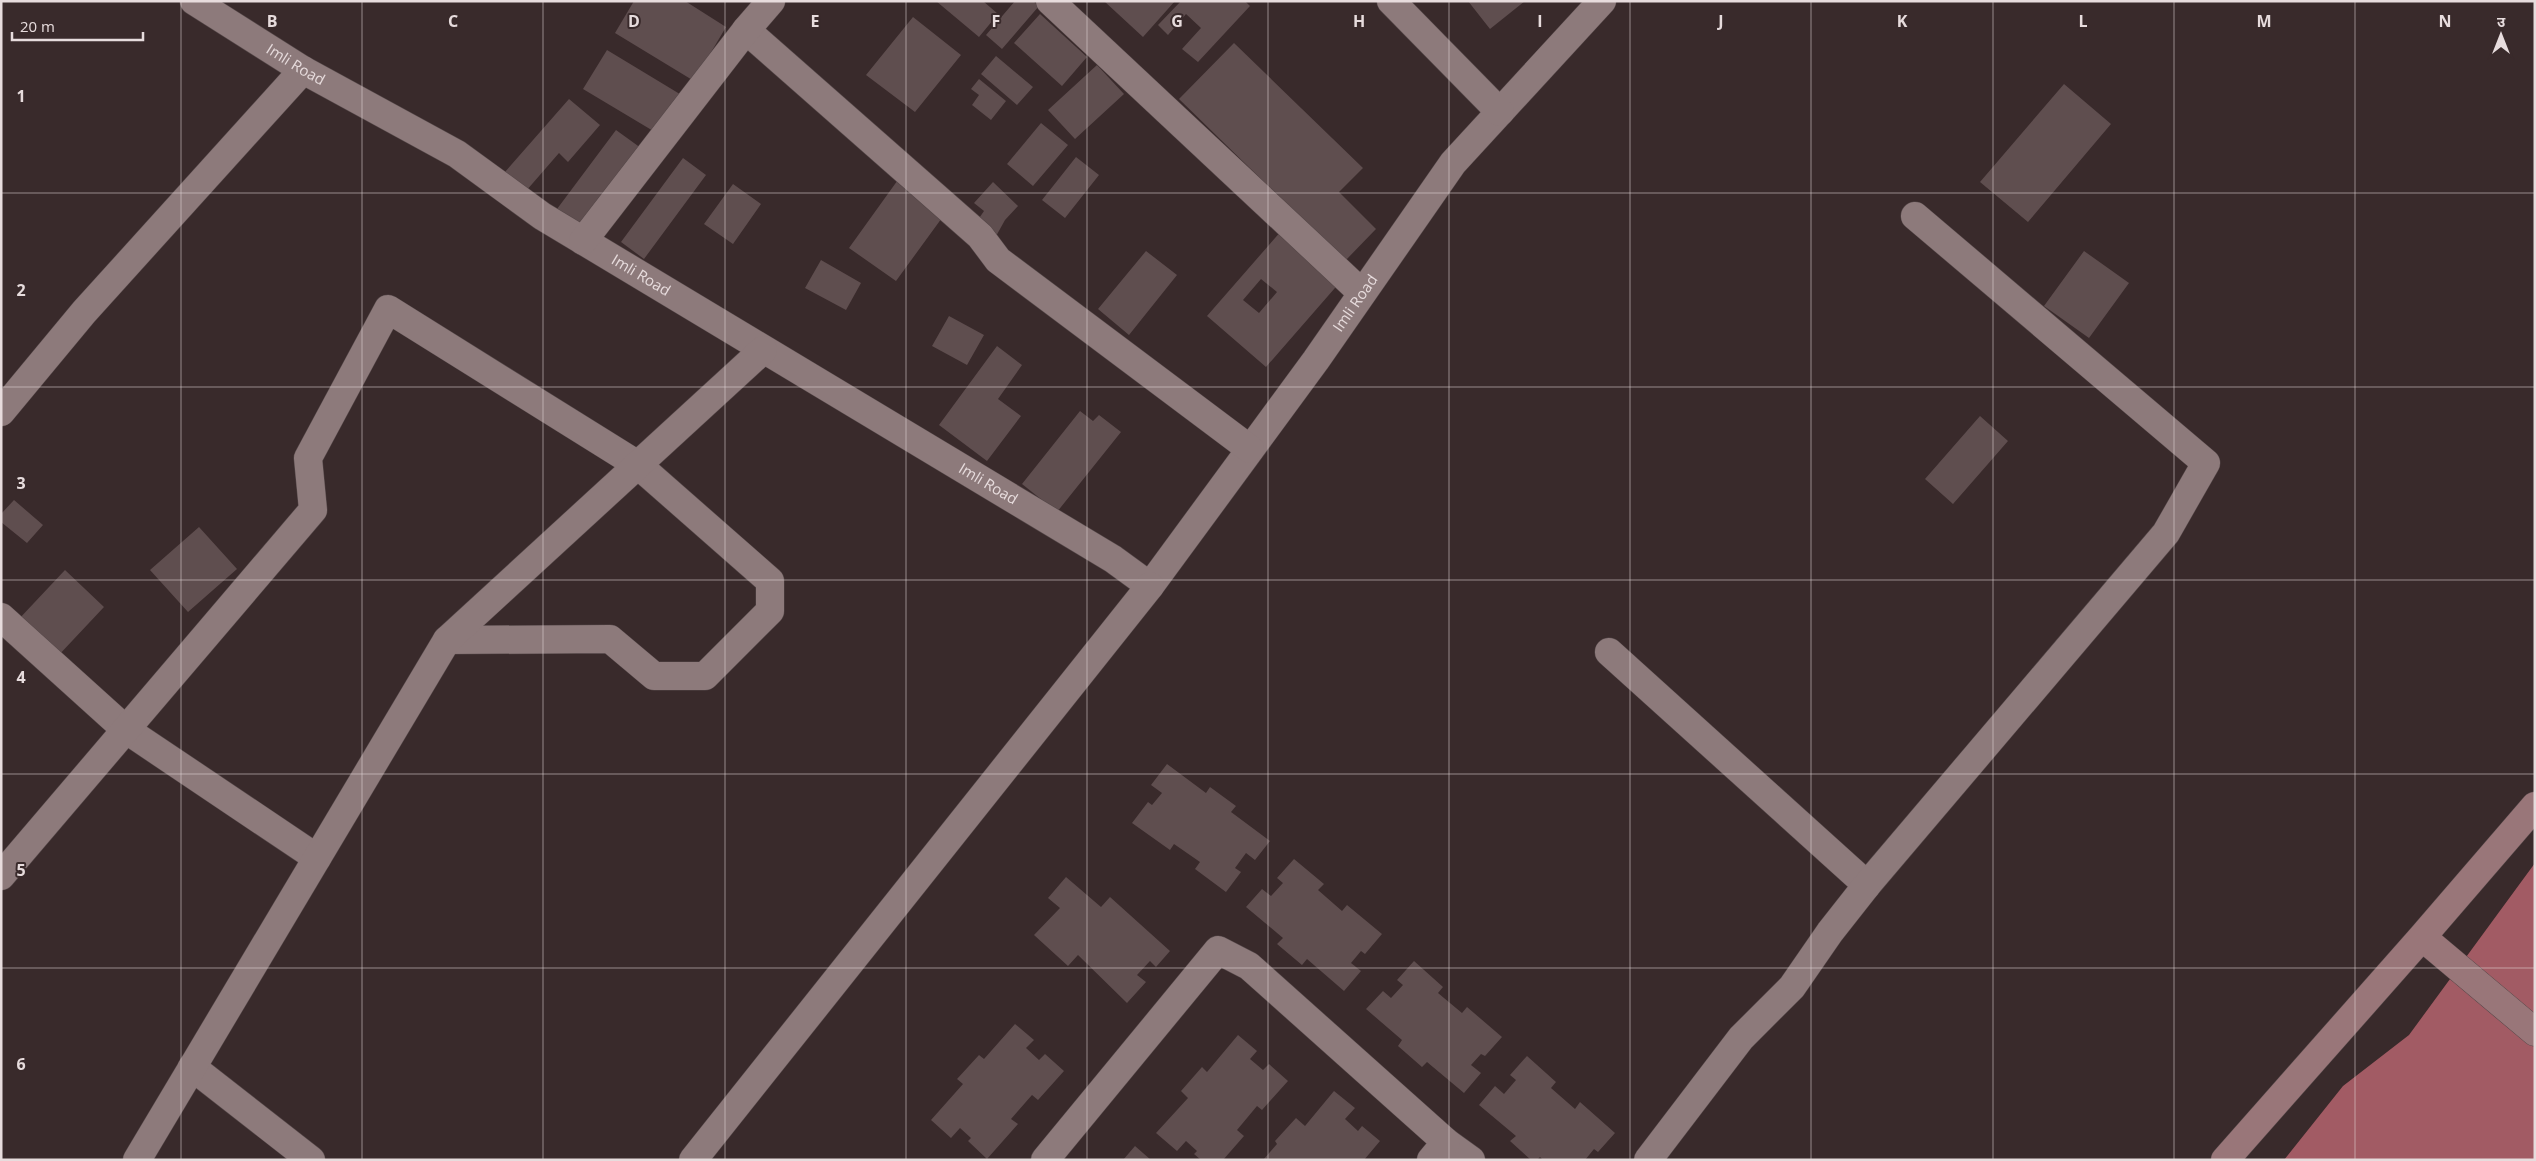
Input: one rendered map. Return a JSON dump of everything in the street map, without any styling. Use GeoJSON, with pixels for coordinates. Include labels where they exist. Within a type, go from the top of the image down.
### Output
{"type":"FeatureCollection","features":[{"type":"Feature","properties":{"kind":"street","name":"Imli Road"},"geometry":{"type":"LineString","coordinates":[[194,1],[303,70],[457,154],[542,216],[1113,559],[1150,586],[1362,294],[1454,163],[1602,1]]}},
{"type":"Feature","properties":{"kind":"street"},"geometry":{"type":"LineString","coordinates":[[583,241],[746,30],[771,1]]}},
{"type":"Feature","properties":{"kind":"street"},"geometry":{"type":"LineString","coordinates":[[1050,1],[1362,294]]}},
{"type":"Feature","properties":{"kind":"street"},"geometry":{"type":"LineString","coordinates":[[1391,1],[1500,112]]}},
{"type":"Feature","properties":{"kind":"street"},"geometry":{"type":"LineString","coordinates":[[746,30],[980,236],[998,260],[1250,449]]}},
{"type":"Feature","properties":{"kind":"street"},"geometry":{"type":"LineString","coordinates":[[1,412],[84,312],[303,70]]}},
{"type":"Feature","properties":{"kind":"street"},"geometry":{"type":"LineString","coordinates":[[1648,1160],[1741,1038],[1792,987],[1830,932],[1867,885],[2166,533],[2206,463],[1914,216]]}},
{"type":"Feature","properties":{"kind":"street"},"geometry":{"type":"LineString","coordinates":[[1,876],[313,510],[308,458],[388,309],[638,465],[770,581],[770,611],[705,676],[654,676],[610,639],[447,640]]}},
{"type":"Feature","properties":{"kind":"street"},"geometry":{"type":"LineString","coordinates":[[137,1160],[447,640],[763,350]]}},
{"type":"Feature","properties":{"kind":"street"},"geometry":{"type":"LineString","coordinates":[[693,1160],[1150,586]]}},
{"type":"Feature","properties":{"kind":"street"},"geometry":{"type":"LineString","coordinates":[[1,617],[126,730],[317,858]]}},
{"type":"Feature","properties":{"kind":"street"},"geometry":{"type":"LineString","coordinates":[[1609,652],[1867,885]]}},
{"type":"Feature","properties":{"kind":"street"},"geometry":{"type":"LineString","coordinates":[[2225,1160],[2535,806]]}},
{"type":"Feature","properties":{"kind":"street"},"geometry":{"type":"LineString","coordinates":[[2422,937],[2535,1032]]}},
{"type":"Feature","properties":{"kind":"street"},"geometry":{"type":"LineString","coordinates":[[1045,1160],[1218,950],[1249,966],[1438,1151],[1471,1160]]}},
{"type":"Feature","properties":{"kind":"street"},"geometry":{"type":"LineString","coordinates":[[192,1067],[311,1160]]}},
{"type":"Feature","properties":{"kind":"shaded area"},"geometry":{"type":"Polygon","coordinates":[[[2535,863],[2535,1160],[2284,1160],[2343,1086],[2409,1035],[2535,863]]]}},
{"type":"Feature","properties":{"kind":"building"},"geometry":{"type":"Polygon","coordinates":[[[634,1],[685,1],[726,27],[694,81],[615,33],[634,1]]]}},
{"type":"Feature","properties":{"kind":"building"},"geometry":{"type":"Polygon","coordinates":[[[936,1],[983,1],[998,14],[979,37],[936,1]]]}},
{"type":"Feature","properties":{"kind":"building"},"geometry":{"type":"Polygon","coordinates":[[[1015,1],[1033,1],[1039,6],[1002,49],[986,35],[1015,1]]]}},
{"type":"Feature","properties":{"kind":"building"},"geometry":{"type":"Polygon","coordinates":[[[1104,1],[1175,1],[1143,37],[1104,1]]]}},
{"type":"Feature","properties":{"kind":"building"},"geometry":{"type":"Polygon","coordinates":[[[1181,1],[1245,1],[1250,6],[1198,62],[1182,49],[1201,28],[1186,14],[1168,35],[1158,25],[1181,1]]]}},
{"type":"Feature","properties":{"kind":"building"},"geometry":{"type":"Polygon","coordinates":[[[1468,1],[1525,1],[1490,29],[1468,1]]]}},
{"type":"Feature","properties":{"kind":"building"},"geometry":{"type":"Polygon","coordinates":[[[1040,14],[1087,57],[1062,86],[1014,43],[1040,14]]]}},
{"type":"Feature","properties":{"kind":"building"},"geometry":{"type":"Polygon","coordinates":[[[913,17],[961,55],[915,112],[866,75],[913,17]]]}},
{"type":"Feature","properties":{"kind":"building"},"geometry":{"type":"Polygon","coordinates":[[[1234,43],[1363,168],[1339,192],[1376,229],[1345,261],[1179,99],[1234,43]]]}},
{"type":"Feature","properties":{"kind":"building"},"geometry":{"type":"Polygon","coordinates":[[[607,50],[698,105],[675,144],[583,89],[607,50]]]}},
{"type":"Feature","properties":{"kind":"building"},"geometry":{"type":"Polygon","coordinates":[[[996,56],[1033,87],[1017,105],[981,74],[996,56]]]}},
{"type":"Feature","properties":{"kind":"building"},"geometry":{"type":"Polygon","coordinates":[[[1097,65],[1124,94],[1075,139],[1048,110],[1097,65]]]}},
{"type":"Feature","properties":{"kind":"building"},"geometry":{"type":"Polygon","coordinates":[[[979,79],[1006,101],[991,120],[972,105],[979,95],[971,89],[979,79]]]}},
{"type":"Feature","properties":{"kind":"building"},"geometry":{"type":"Polygon","coordinates":[[[2064,84],[2111,124],[2028,222],[1980,182],[2064,84]]]}},
{"type":"Feature","properties":{"kind":"building"},"geometry":{"type":"Polygon","coordinates":[[[569,99],[600,125],[568,162],[559,153],[526,191],[505,172],[569,99]]]}},
{"type":"Feature","properties":{"kind":"building"},"geometry":{"type":"Polygon","coordinates":[[[1041,123],[1068,145],[1033,186],[1007,164],[1041,123]]]}},
{"type":"Feature","properties":{"kind":"building"},"geometry":{"type":"Polygon","coordinates":[[[616,130],[652,156],[592,235],[557,209],[616,130]]]}},
{"type":"Feature","properties":{"kind":"building"},"geometry":{"type":"Polygon","coordinates":[[[1076,157],[1099,175],[1065,218],[1042,200],[1076,157]]]}},
{"type":"Feature","properties":{"kind":"building"},"geometry":{"type":"Polygon","coordinates":[[[683,158],[706,175],[644,259],[621,242],[683,158]]]}},
{"type":"Feature","properties":{"kind":"building"},"geometry":{"type":"Polygon","coordinates":[[[900,177],[947,211],[896,281],[849,248],[900,177]]]}},
{"type":"Feature","properties":{"kind":"building"},"geometry":{"type":"Polygon","coordinates":[[[993,182],[1018,206],[1005,220],[990,247],[969,233],[984,211],[974,203],[993,182]]]}},
{"type":"Feature","properties":{"kind":"building"},"geometry":{"type":"Polygon","coordinates":[[[733,184],[761,204],[733,244],[704,224],[733,184]]]}},
{"type":"Feature","properties":{"kind":"building"},"geometry":{"type":"Polygon","coordinates":[[[1289,222],[1348,273],[1266,367],[1207,316],[1289,222]],[[1261,279],[1243,300],[1259,313],[1277,292],[1261,279]]]}},
{"type":"Feature","properties":{"kind":"building"},"geometry":{"type":"Polygon","coordinates":[[[1146,251],[1177,275],[1129,335],[1098,309],[1146,251]]]}},
{"type":"Feature","properties":{"kind":"building"},"geometry":{"type":"Polygon","coordinates":[[[2084,251],[2129,283],[2089,338],[2044,306],[2084,251]]]}},
{"type":"Feature","properties":{"kind":"building"},"geometry":{"type":"Polygon","coordinates":[[[821,260],[861,283],[846,310],[805,288],[821,260]]]}},
{"type":"Feature","properties":{"kind":"building"},"geometry":{"type":"Polygon","coordinates":[[[949,316],[984,335],[967,365],[932,346],[949,316]]]}},
{"type":"Feature","properties":{"kind":"building"},"geometry":{"type":"Polygon","coordinates":[[[997,346],[1022,365],[998,399],[1021,416],[987,461],[939,425],[997,346]]]}},
{"type":"Feature","properties":{"kind":"building"},"geometry":{"type":"Polygon","coordinates":[[[1080,411],[1093,421],[1099,415],[1121,432],[1057,512],[1022,484],[1080,411]]]}},
{"type":"Feature","properties":{"kind":"building"},"geometry":{"type":"Polygon","coordinates":[[[1980,416],[2008,441],[1953,504],[1925,479],[1980,416]]]}},
{"type":"Feature","properties":{"kind":"building"},"geometry":{"type":"Polygon","coordinates":[[[14,500],[43,525],[27,543],[1,522],[1,514],[14,500]]]}},
{"type":"Feature","properties":{"kind":"building"},"geometry":{"type":"Polygon","coordinates":[[[199,527],[237,569],[188,612],[150,570],[199,527]]]}},
{"type":"Feature","properties":{"kind":"building"},"geometry":{"type":"Polygon","coordinates":[[[65,570],[104,607],[57,657],[18,620],[65,570]]]}},
{"type":"Feature","properties":{"kind":"building"},"geometry":{"type":"Polygon","coordinates":[[[1167,764],[1206,793],[1210,787],[1236,806],[1231,812],[1270,841],[1255,860],[1246,853],[1235,868],[1241,872],[1226,892],[1195,869],[1200,862],[1174,844],[1170,850],[1132,823],[1148,802],[1152,805],[1162,793],[1151,785],[1167,764]]]}},
{"type":"Feature","properties":{"kind":"building"},"geometry":{"type":"Polygon","coordinates":[[[1294,859],[1324,884],[1318,890],[1342,911],[1347,905],[1382,934],[1365,954],[1361,951],[1351,963],[1361,971],[1344,991],[1307,959],[1302,965],[1277,944],[1283,938],[1246,907],[1262,889],[1271,896],[1283,883],[1277,878],[1294,859]]]}},
{"type":"Feature","properties":{"kind":"building"},"geometry":{"type":"Polygon","coordinates":[[[1066,877],[1101,907],[1110,897],[1170,951],[1156,967],[1150,961],[1137,975],[1146,982],[1127,1003],[1078,955],[1068,966],[1034,935],[1060,908],[1048,898],[1066,877]]]}},
{"type":"Feature","properties":{"kind":"building"},"geometry":{"type":"Polygon","coordinates":[[[1414,961],[1443,987],[1438,993],[1462,1013],[1467,1007],[1502,1037],[1485,1056],[1481,1054],[1471,1065],[1481,1073],[1464,1093],[1427,1062],[1422,1067],[1398,1046],[1402,1040],[1366,1009],[1383,991],[1391,998],[1403,985],[1397,980],[1414,961]]]}},
{"type":"Feature","properties":{"kind":"building"},"geometry":{"type":"Polygon","coordinates":[[[1015,1024],[1034,1040],[1026,1048],[1039,1060],[1045,1054],[1064,1071],[1038,1100],[1032,1095],[1011,1119],[1018,1124],[987,1159],[968,1141],[971,1138],[960,1128],[951,1138],[931,1120],[963,1084],[957,1079],[979,1055],[984,1059],[1015,1024]]]}},
{"type":"Feature","properties":{"kind":"building"},"geometry":{"type":"Polygon","coordinates":[[[1238,1035],[1257,1051],[1250,1059],[1263,1070],[1269,1064],[1288,1081],[1262,1110],[1257,1106],[1237,1130],[1244,1136],[1223,1160],[1201,1160],[1194,1154],[1197,1151],[1186,1141],[1177,1151],[1156,1133],[1188,1098],[1181,1091],[1202,1067],[1207,1072],[1238,1035]]]}},
{"type":"Feature","properties":{"kind":"building"},"geometry":{"type":"Polygon","coordinates":[[[1527,1056],[1556,1082],[1551,1088],[1575,1109],[1580,1102],[1615,1133],[1598,1152],[1594,1149],[1585,1160],[1543,1160],[1540,1157],[1537,1160],[1531,1160],[1510,1141],[1516,1136],[1479,1105],[1495,1086],[1504,1094],[1516,1080],[1510,1075],[1527,1056]]]}},
{"type":"Feature","properties":{"kind":"building"},"geometry":{"type":"Polygon","coordinates":[[[1334,1091],[1355,1108],[1345,1119],[1358,1131],[1362,1126],[1380,1141],[1364,1160],[1263,1160],[1277,1144],[1275,1141],[1296,1118],[1305,1126],[1334,1091]]]}},
{"type":"Feature","properties":{"kind":"building"},"geometry":{"type":"Polygon","coordinates":[[[1135,1146],[1151,1160],[1123,1160],[1135,1146]]]}}]}
